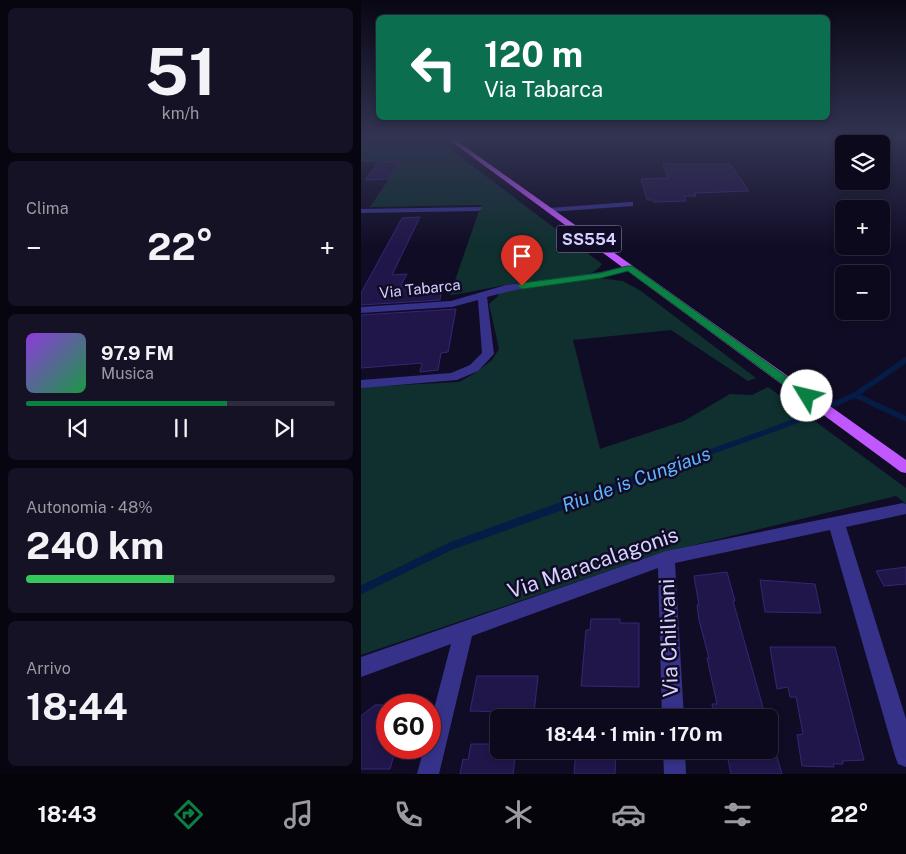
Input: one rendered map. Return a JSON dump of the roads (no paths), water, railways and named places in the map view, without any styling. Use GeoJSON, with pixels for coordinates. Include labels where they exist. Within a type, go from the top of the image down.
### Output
{"type":"FeatureCollection","features":[{"type":"Feature","properties":{"kind":"main road","name":"SS554"},"geometry":{"type":"LineString","coordinates":[[502,175],[906,468]]}},
{"type":"Feature","properties":{"kind":"street"},"geometry":{"type":"LineString","coordinates":[[549,210],[630,204]]}},
{"type":"Feature","properties":{"kind":"street"},"geometry":{"type":"LineString","coordinates":[[361,211],[478,209]]}},
{"type":"Feature","properties":{"kind":"street","name":"Via Tabarca"},"geometry":{"type":"LineString","coordinates":[[361,310],[452,304],[506,288],[601,276],[629,268]]}},
{"type":"Feature","properties":{"kind":"street"},"geometry":{"type":"LineString","coordinates":[[361,384],[453,377],[474,368],[488,354],[489,342],[482,295]]}},
{"type":"Feature","properties":{"kind":"street","name":"Via Maracalagonis"},"geometry":{"type":"LineString","coordinates":[[361,667],[666,558],[903,508]]}},
{"type":"Feature","properties":{"kind":"street"},"geometry":{"type":"LineString","coordinates":[[836,522],[906,756]]}},
{"type":"Feature","properties":{"kind":"street","name":"Via Chilivani"},"geometry":{"type":"LineString","coordinates":[[666,558],[673,709]]}},
{"type":"Feature","properties":{"kind":"street"},"geometry":{"type":"LineString","coordinates":[[428,774],[464,631]]}},
{"type":"Feature","properties":{"kind":"street"},"geometry":{"type":"LineString","coordinates":[[674,759],[675,774]]}},
{"type":"Feature","properties":{"kind":"waterway","name":"Riu de is Cungiaus"},"geometry":{"type":"LineString","coordinates":[[855,395],[906,360]]}},
{"type":"Feature","properties":{"kind":"waterway","name":"Riu de is Cungiaus"},"geometry":{"type":"LineString","coordinates":[[683,462],[788,424],[855,395]]}},
{"type":"Feature","properties":{"kind":"waterway"},"geometry":{"type":"LineString","coordinates":[[855,395],[906,419]]}},
{"type":"Feature","properties":{"kind":"waterway","name":"Riu de is Cungiaus"},"geometry":{"type":"LineString","coordinates":[[361,590],[451,546],[686,461]]}}]}
